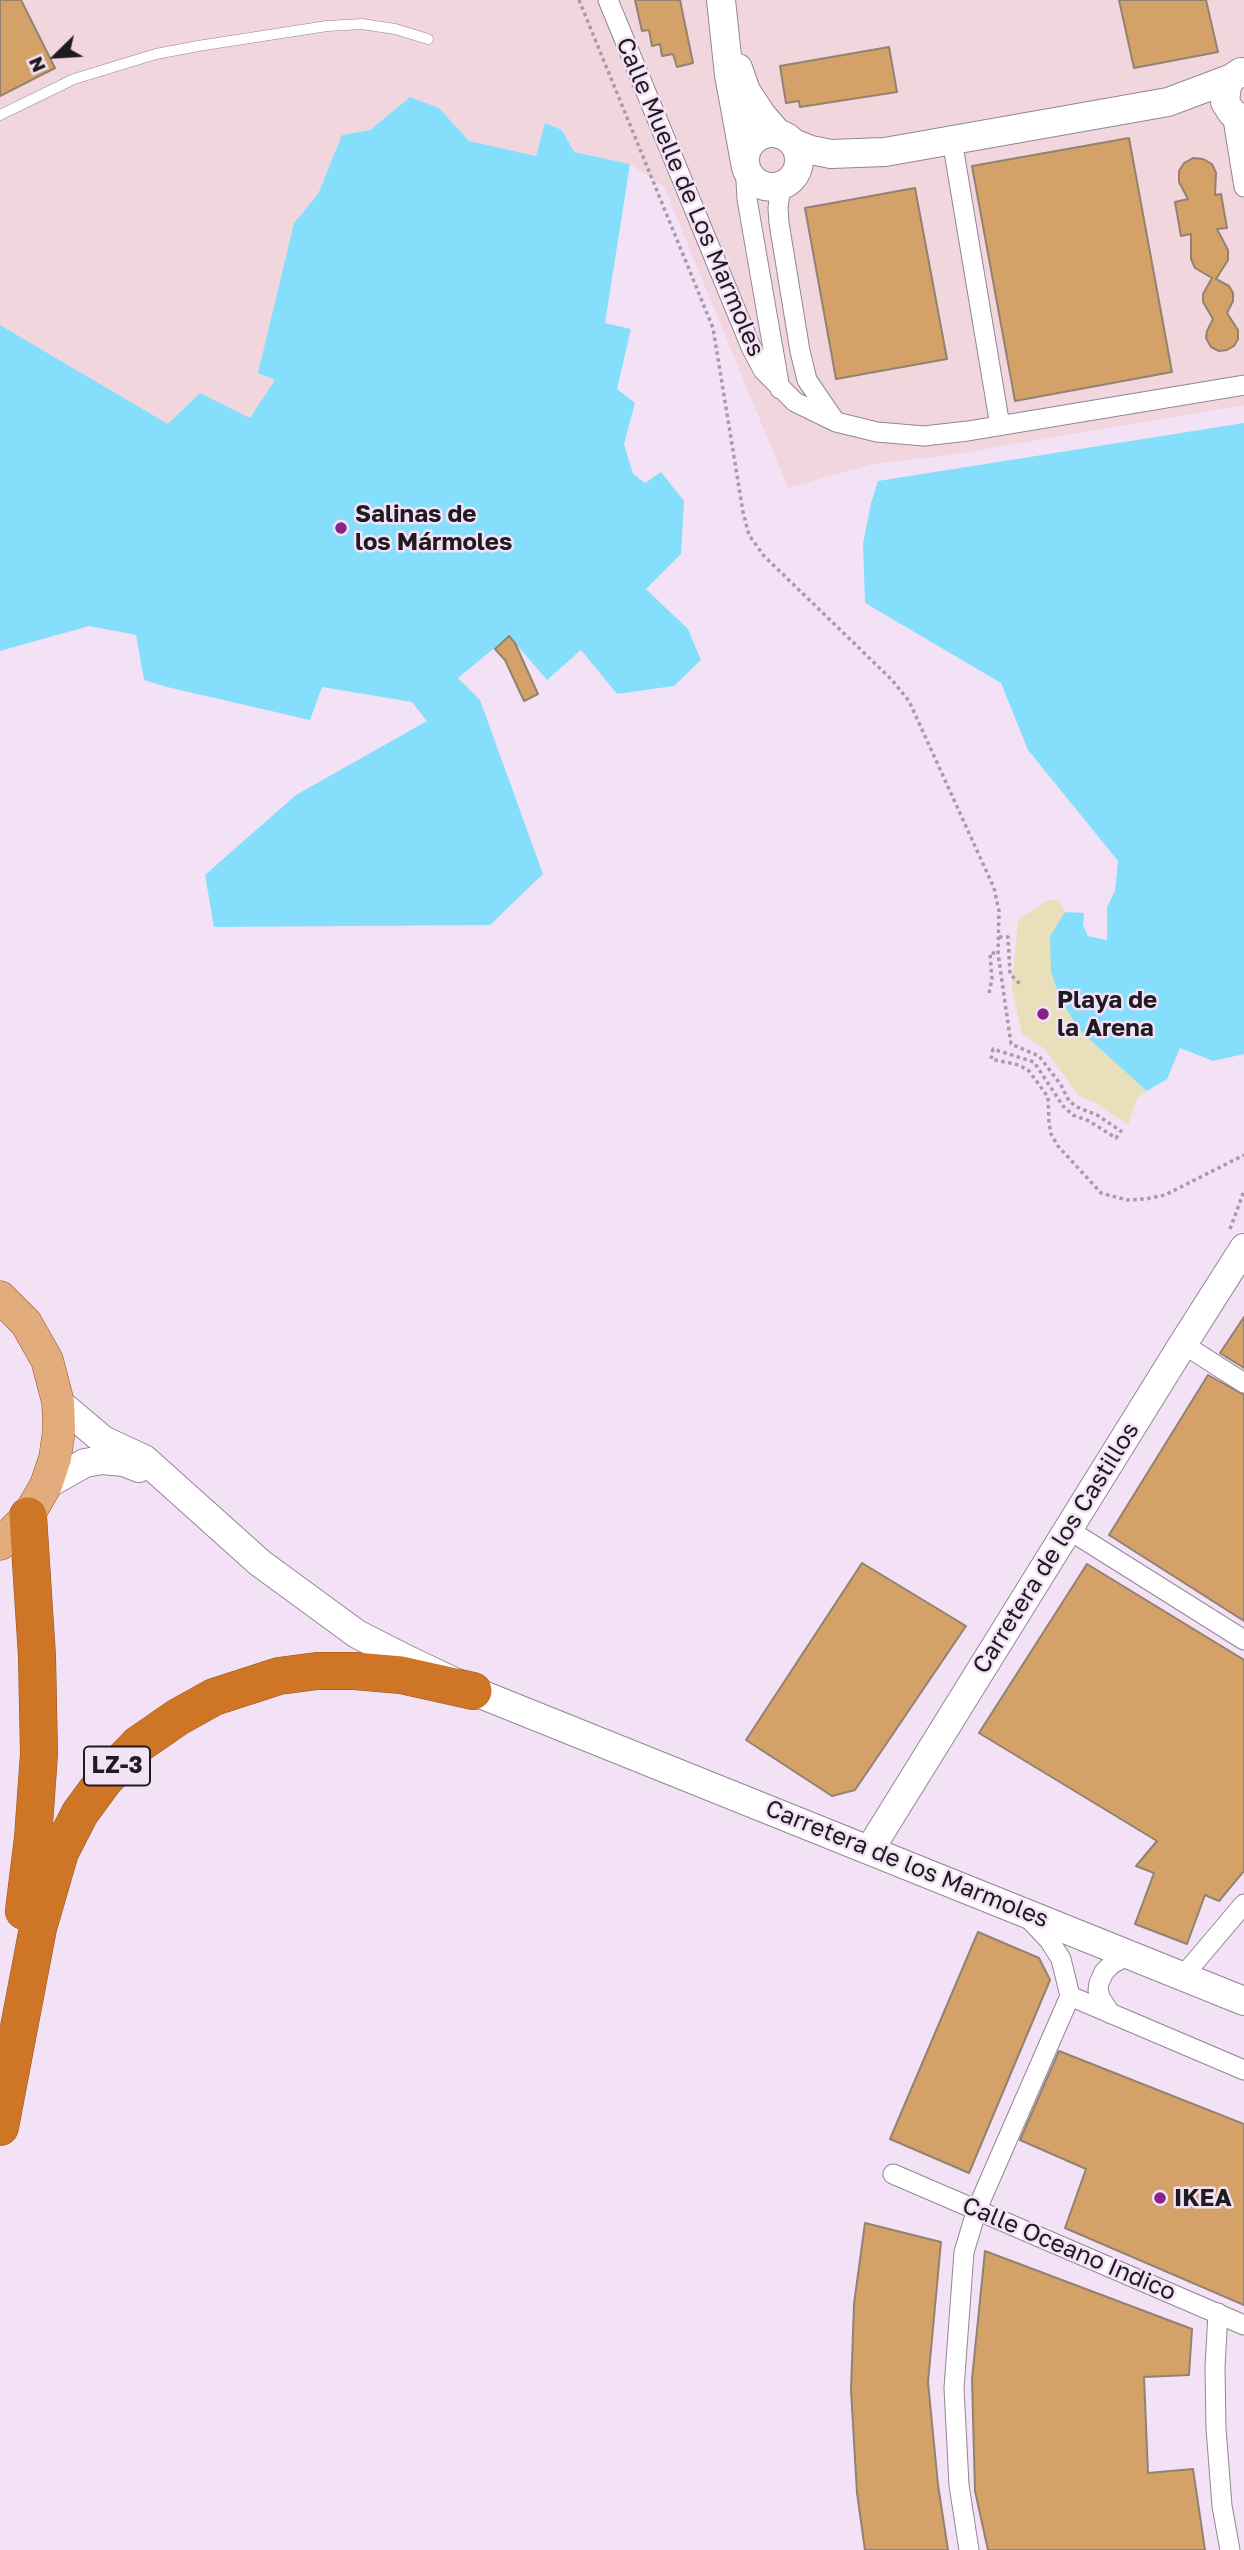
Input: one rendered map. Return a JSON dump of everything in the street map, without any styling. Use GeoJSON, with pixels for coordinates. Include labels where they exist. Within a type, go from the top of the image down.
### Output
{"type":"FeatureCollection","features":[{"type":"Feature","properties":{"kind":"highway"},"geometry":{"type":"LineString","coordinates":[[0,2071],[12,2007],[33,1838],[39,1754],[37,1656],[28,1516]]}},
{"type":"Feature","properties":{"kind":"highway","name":"LZ-3"},"geometry":{"type":"LineString","coordinates":[[0,2127],[38,1928],[60,1852],[80,1813],[105,1779],[139,1744],[178,1717],[214,1697],[279,1676],[317,1671],[355,1671],[401,1675],[473,1691]]}},
{"type":"Feature","properties":{"kind":"main road"},"geometry":{"type":"LineString","coordinates":[[722,6],[746,91],[761,114],[785,138],[799,159],[798,167],[785,184]]}},
{"type":"Feature","properties":{"kind":"main road"},"geometry":{"type":"LineString","coordinates":[[722,6],[729,75],[745,162],[747,170],[757,183],[773,188],[884,152]]}},
{"type":"Feature","properties":{"kind":"main road"},"geometry":{"type":"LineString","coordinates":[[745,162],[748,146],[769,133],[811,150],[831,154],[884,152],[1168,102],[1238,74]]}},
{"type":"Feature","properties":{"kind":"main road"},"geometry":{"type":"LineString","coordinates":[[1235,115],[1225,93],[1238,74]]}},
{"type":"Feature","properties":{"kind":"main road"},"geometry":{"type":"LineString","coordinates":[[1168,102],[1235,115]]}},
{"type":"Feature","properties":{"kind":"main road","name":"Carretera de los Castillos"},"geometry":{"type":"LineString","coordinates":[[870,1849],[1183,1344],[1235,1244]]}},
{"type":"Feature","properties":{"kind":"main road"},"geometry":{"type":"LineString","coordinates":[[0,1297],[26,1323],[47,1360],[58,1402],[59,1430],[55,1458],[46,1485],[28,1516],[1,1544]]}},
{"type":"Feature","properties":{"kind":"main road","name":"Carretera de los Marmoles"},"geometry":{"type":"LineString","coordinates":[[58,1402],[103,1440],[144,1460],[260,1563],[357,1634],[473,1691],[1244,2001]]}},
{"type":"Feature","properties":{"kind":"main road"},"geometry":{"type":"LineString","coordinates":[[46,1485],[72,1469],[102,1460],[124,1462],[165,1477]]}},
{"type":"Feature","properties":{"kind":"street","name":"Calle Muelle de Los Marmoles"},"geometry":{"type":"LineString","coordinates":[[608,0],[735,313],[763,370],[795,402],[836,422],[877,432],[923,436],[1000,426],[1244,385]]}},
{"type":"Feature","properties":{"kind":"street"},"geometry":{"type":"LineString","coordinates":[[1235,115],[1244,187]]}},
{"type":"Feature","properties":{"kind":"street"},"geometry":{"type":"LineString","coordinates":[[952,140],[1000,426]]}},
{"type":"Feature","properties":{"kind":"street","name":"Calle Muelle de Los Marmoles"},"geometry":{"type":"LineString","coordinates":[[745,162],[747,199],[780,389]]}},
{"type":"Feature","properties":{"kind":"street","name":"Calle Muelle de Los Marmoles"},"geometry":{"type":"LineString","coordinates":[[785,184],[778,208],[779,223],[800,351],[807,380],[836,422]]}},
{"type":"Feature","properties":{"kind":"street"},"geometry":{"type":"LineString","coordinates":[[1183,1344],[1244,1383]]}},
{"type":"Feature","properties":{"kind":"street"},"geometry":{"type":"LineString","coordinates":[[1069,1530],[1244,1640]]}},
{"type":"Feature","properties":{"kind":"street"},"geometry":{"type":"LineString","coordinates":[[1183,1976],[1244,1904]]}},
{"type":"Feature","properties":{"kind":"street"},"geometry":{"type":"LineString","coordinates":[[969,2550],[959,2485],[954,2388],[964,2252],[977,2209],[1070,1996],[1061,1959],[1049,1940],[1021,1910]]}},
{"type":"Feature","properties":{"kind":"street"},"geometry":{"type":"LineString","coordinates":[[1111,2014],[1101,1999],[1099,1983],[1112,1964],[1130,1954]]}},
{"type":"Feature","properties":{"kind":"street"},"geometry":{"type":"LineString","coordinates":[[1070,1996],[1244,2070]]}},
{"type":"Feature","properties":{"kind":"street","name":"Calle Oceano Indico"},"geometry":{"type":"LineString","coordinates":[[893,2174],[1244,2325]]}},
{"type":"Feature","properties":{"kind":"street"},"geometry":{"type":"LineString","coordinates":[[1218,2313],[1216,2428],[1222,2506],[1230,2550]]}},
{"type":"Feature","properties":{"kind":"lane"},"geometry":{"type":"LineString","coordinates":[[0,115],[74,79],[156,54],[198,46],[327,26],[362,24],[395,29],[428,39]]}},
{"type":"Feature","properties":{"kind":"path"},"geometry":{"type":"LineString","coordinates":[[579,0],[713,328],[749,535],[764,556],[892,680],[909,701],[994,888],[999,911],[998,953],[1011,1044],[1039,1056],[1061,1085],[1069,1101],[1121,1131],[1116,1138],[1089,1121],[1073,1115],[1063,1105],[1034,1062],[993,1049],[991,1059],[1019,1065],[1029,1071],[1048,1097],[1051,1134],[1058,1146],[1101,1193],[1127,1200],[1165,1195],[1244,1155]]}},
{"type":"Feature","properties":{"kind":"path"},"geometry":{"type":"LineString","coordinates":[[999,937],[1008,937],[1010,974],[1020,984]]}},
{"type":"Feature","properties":{"kind":"path"},"geometry":{"type":"LineString","coordinates":[[989,993],[992,979],[990,953],[998,953]]}},
{"type":"Feature","properties":{"kind":"path"},"geometry":{"type":"LineString","coordinates":[[1235,1244],[1244,1191]]}},
{"type":"Feature","properties":{"kind":"shaded area"},"geometry":{"type":"Polygon","coordinates":[[[0,0],[1244,0],[1244,405],[951,455],[873,464],[788,488],[664,187],[630,164],[574,152],[562,130],[546,123],[536,156],[469,141],[439,108],[410,97],[370,130],[342,135],[318,194],[294,223],[259,373],[276,380],[250,418],[168,424],[0,325],[0,0]]]}},
{"type":"Feature","properties":{"kind":"sand","name":"Playa de la Arena"},"geometry":{"type":"Polygon","coordinates":[[[1059,900],[1065,912],[1050,936],[1079,1030],[1147,1091],[1137,1098],[1128,1125],[1096,1103],[1079,1096],[1045,1049],[1022,1034],[1012,988],[1018,920],[1046,901],[1059,900]]]}},
{"type":"Feature","properties":{"kind":"water","name":"Salinas de los Mármoles"},"geometry":{"type":"Polygon","coordinates":[[[410,97],[439,108],[469,141],[536,156],[545,123],[562,130],[574,152],[630,164],[605,323],[631,329],[617,389],[635,403],[624,444],[633,474],[645,483],[661,472],[684,501],[681,554],[646,589],[688,629],[701,660],[674,686],[617,694],[581,650],[547,680],[509,636],[458,678],[480,700],[543,874],[490,925],[214,927],[205,875],[296,795],[427,721],[412,702],[322,687],[310,720],[167,687],[144,680],[136,635],[89,626],[0,651],[0,325],[168,424],[200,393],[250,418],[275,380],[258,373],[294,223],[318,194],[342,135],[370,130],[410,97]]]}},
{"type":"Feature","properties":{"kind":"water"},"geometry":{"type":"Polygon","coordinates":[[[1244,423],[1244,1054],[1213,1061],[1180,1048],[1167,1079],[1147,1091],[1079,1030],[1060,998],[1051,972],[1050,936],[1065,912],[1084,913],[1083,925],[1088,936],[1107,940],[1107,907],[1115,891],[1118,861],[1028,750],[1001,683],[865,603],[863,544],[878,481],[1244,423]]]}},
{"type":"Feature","properties":{"kind":"building"},"geometry":{"type":"Polygon","coordinates":[[[0,0],[21,0],[55,68],[0,96],[0,0]]]}},
{"type":"Feature","properties":{"kind":"building"},"geometry":{"type":"Polygon","coordinates":[[[635,0],[680,0],[693,63],[677,67],[673,54],[662,56],[660,44],[652,46],[649,30],[642,31],[635,0]]]}},
{"type":"Feature","properties":{"kind":"building"},"geometry":{"type":"Polygon","coordinates":[[[1119,0],[1206,0],[1218,52],[1134,68],[1119,0]]]}},
{"type":"Feature","properties":{"kind":"building"},"geometry":{"type":"Polygon","coordinates":[[[889,47],[897,92],[800,107],[799,101],[786,103],[780,66],[889,47]]]}},
{"type":"Feature","properties":{"kind":"building"},"geometry":{"type":"Polygon","coordinates":[[[1129,138],[1172,372],[1015,401],[972,166],[1129,138]]]}},
{"type":"Feature","properties":{"kind":"building"},"geometry":{"type":"Polygon","coordinates":[[[1193,158],[1212,164],[1216,173],[1215,195],[1221,194],[1227,228],[1217,229],[1228,250],[1228,260],[1216,279],[1229,286],[1233,293],[1233,301],[1227,313],[1238,330],[1238,339],[1234,346],[1227,350],[1219,351],[1211,347],[1206,338],[1213,319],[1203,302],[1203,294],[1212,278],[1195,268],[1191,259],[1191,234],[1181,236],[1175,202],[1188,199],[1179,182],[1179,171],[1184,163],[1193,158]]]}},
{"type":"Feature","properties":{"kind":"building"},"geometry":{"type":"Polygon","coordinates":[[[915,188],[947,359],[836,379],[805,208],[915,188]]]}},
{"type":"Feature","properties":{"kind":"building"},"geometry":{"type":"Polygon","coordinates":[[[509,636],[515,643],[538,694],[524,701],[505,660],[495,649],[509,636]]]}},
{"type":"Feature","properties":{"kind":"building"},"geometry":{"type":"Polygon","coordinates":[[[1244,1317],[1244,1368],[1220,1353],[1244,1317]]]}},
{"type":"Feature","properties":{"kind":"building"},"geometry":{"type":"Polygon","coordinates":[[[1208,1375],[1244,1395],[1244,1621],[1109,1535],[1208,1375]]]}},
{"type":"Feature","properties":{"kind":"building"},"geometry":{"type":"Polygon","coordinates":[[[862,1563],[966,1626],[855,1790],[832,1796],[746,1740],[862,1563]]]}},
{"type":"Feature","properties":{"kind":"building"},"geometry":{"type":"Polygon","coordinates":[[[1087,1564],[1244,1660],[1244,1871],[1219,1901],[1205,1895],[1187,1944],[1135,1924],[1154,1873],[1136,1866],[1157,1841],[979,1733],[1087,1564]]]}},
{"type":"Feature","properties":{"kind":"building"},"geometry":{"type":"Polygon","coordinates":[[[978,1932],[1039,1958],[1050,1980],[969,2173],[890,2139],[978,1932]]]}},
{"type":"Feature","properties":{"kind":"building","name":"IKEA"},"geometry":{"type":"Polygon","coordinates":[[[1059,2051],[1244,2124],[1244,2305],[1065,2228],[1086,2169],[1020,2140],[1059,2051]]]}},
{"type":"Feature","properties":{"kind":"building"},"geometry":{"type":"Polygon","coordinates":[[[865,2223],[941,2242],[928,2382],[938,2485],[948,2550],[865,2550],[857,2493],[851,2390],[854,2304],[865,2223]]]}},
{"type":"Feature","properties":{"kind":"building"},"geometry":{"type":"Polygon","coordinates":[[[985,2251],[1192,2329],[1189,2375],[1144,2377],[1148,2473],[1193,2469],[1205,2550],[988,2550],[975,2491],[972,2379],[985,2251]]]}},
{"type":"Feature","properties":{"kind":"place","name":"Salinas de los Mármoles"},"geometry":{"type":"Point","coordinates":[341,528]}},
{"type":"Feature","properties":{"kind":"place","name":"Playa de la Arena"},"geometry":{"type":"Point","coordinates":[1043,1014]}},
{"type":"Feature","properties":{"kind":"place","name":"IKEA"},"geometry":{"type":"Point","coordinates":[1160,2198]}}]}
